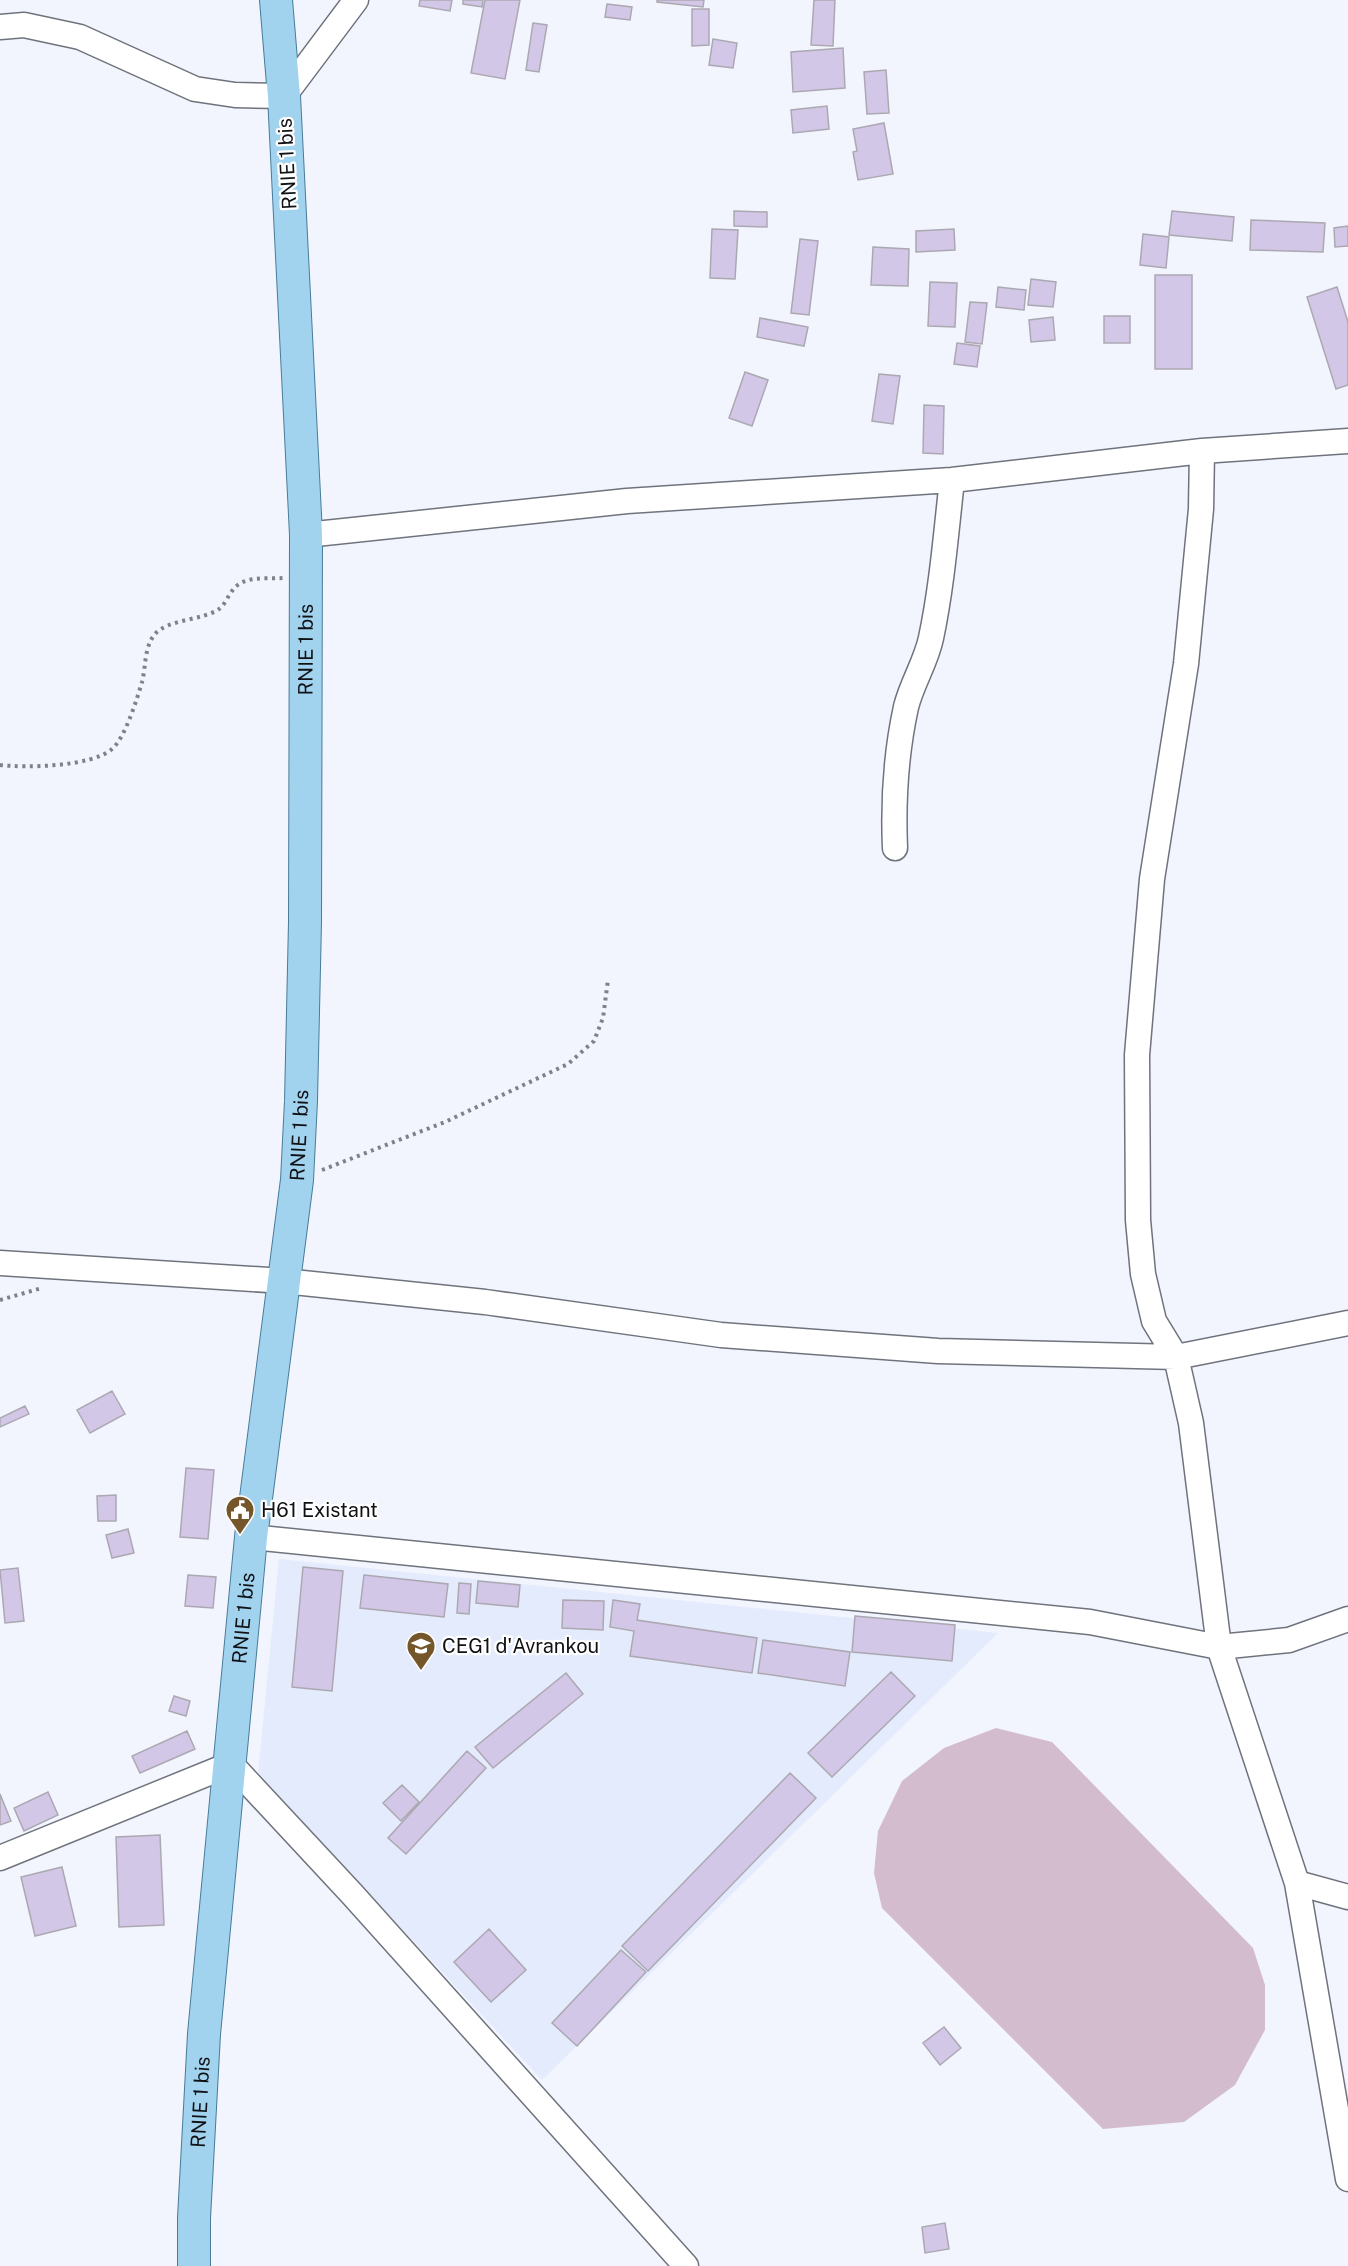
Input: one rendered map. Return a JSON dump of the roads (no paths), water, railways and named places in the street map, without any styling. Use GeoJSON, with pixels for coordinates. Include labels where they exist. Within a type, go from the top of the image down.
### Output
{"type":"FeatureCollection","features":[{"type":"Feature","properties":{"kind":"main road","name":"RNIE 1 bis"},"geometry":{"type":"LineString","coordinates":[[194,2266],[194,2218],[204,2034],[251,1537],[297,1180],[301,1101],[305,922],[307,577],[284,96],[276,0]]}},
{"type":"Feature","properties":{"kind":"street"},"geometry":{"type":"LineString","coordinates":[[0,27],[24,25],[80,37],[195,89],[235,95],[284,96],[356,0]]}},
{"type":"Feature","properties":{"kind":"street"},"geometry":{"type":"LineString","coordinates":[[306,535],[627,501],[952,480],[1202,451],[1348,441]]}},
{"type":"Feature","properties":{"kind":"street"},"geometry":{"type":"LineString","coordinates":[[1202,451],[1201,509],[1186,664],[1152,879],[1137,1055],[1138,1220],[1143,1274],[1154,1321],[1176,1358],[1191,1423],[1219,1647],[1297,1883],[1348,2179]]}},
{"type":"Feature","properties":{"kind":"street"},"geometry":{"type":"LineString","coordinates":[[895,848],[894,798],[906,707],[932,632],[940,590],[952,480]]}},
{"type":"Feature","properties":{"kind":"street"},"geometry":{"type":"LineString","coordinates":[[0,1263],[284,1281],[484,1302],[721,1335],[938,1351],[1176,1358],[1348,1323]]}},
{"type":"Feature","properties":{"kind":"street"},"geometry":{"type":"LineString","coordinates":[[251,1537],[1090,1622],[1219,1647],[1289,1640],[1348,1618]]}},
{"type":"Feature","properties":{"kind":"street"},"geometry":{"type":"LineString","coordinates":[[0,1858],[231,1764],[352,1894],[686,2266]]}},
{"type":"Feature","properties":{"kind":"street"},"geometry":{"type":"LineString","coordinates":[[1297,1883],[1348,1897]]}},
{"type":"Feature","properties":{"kind":"place","name":"H61 Existant"},"geometry":{"type":"Point","coordinates":[240,1536]}},
{"type":"Feature","properties":{"kind":"place","name":"CEG1 d'Avrankou"},"geometry":{"type":"Point","coordinates":[421,1672]}}]}
